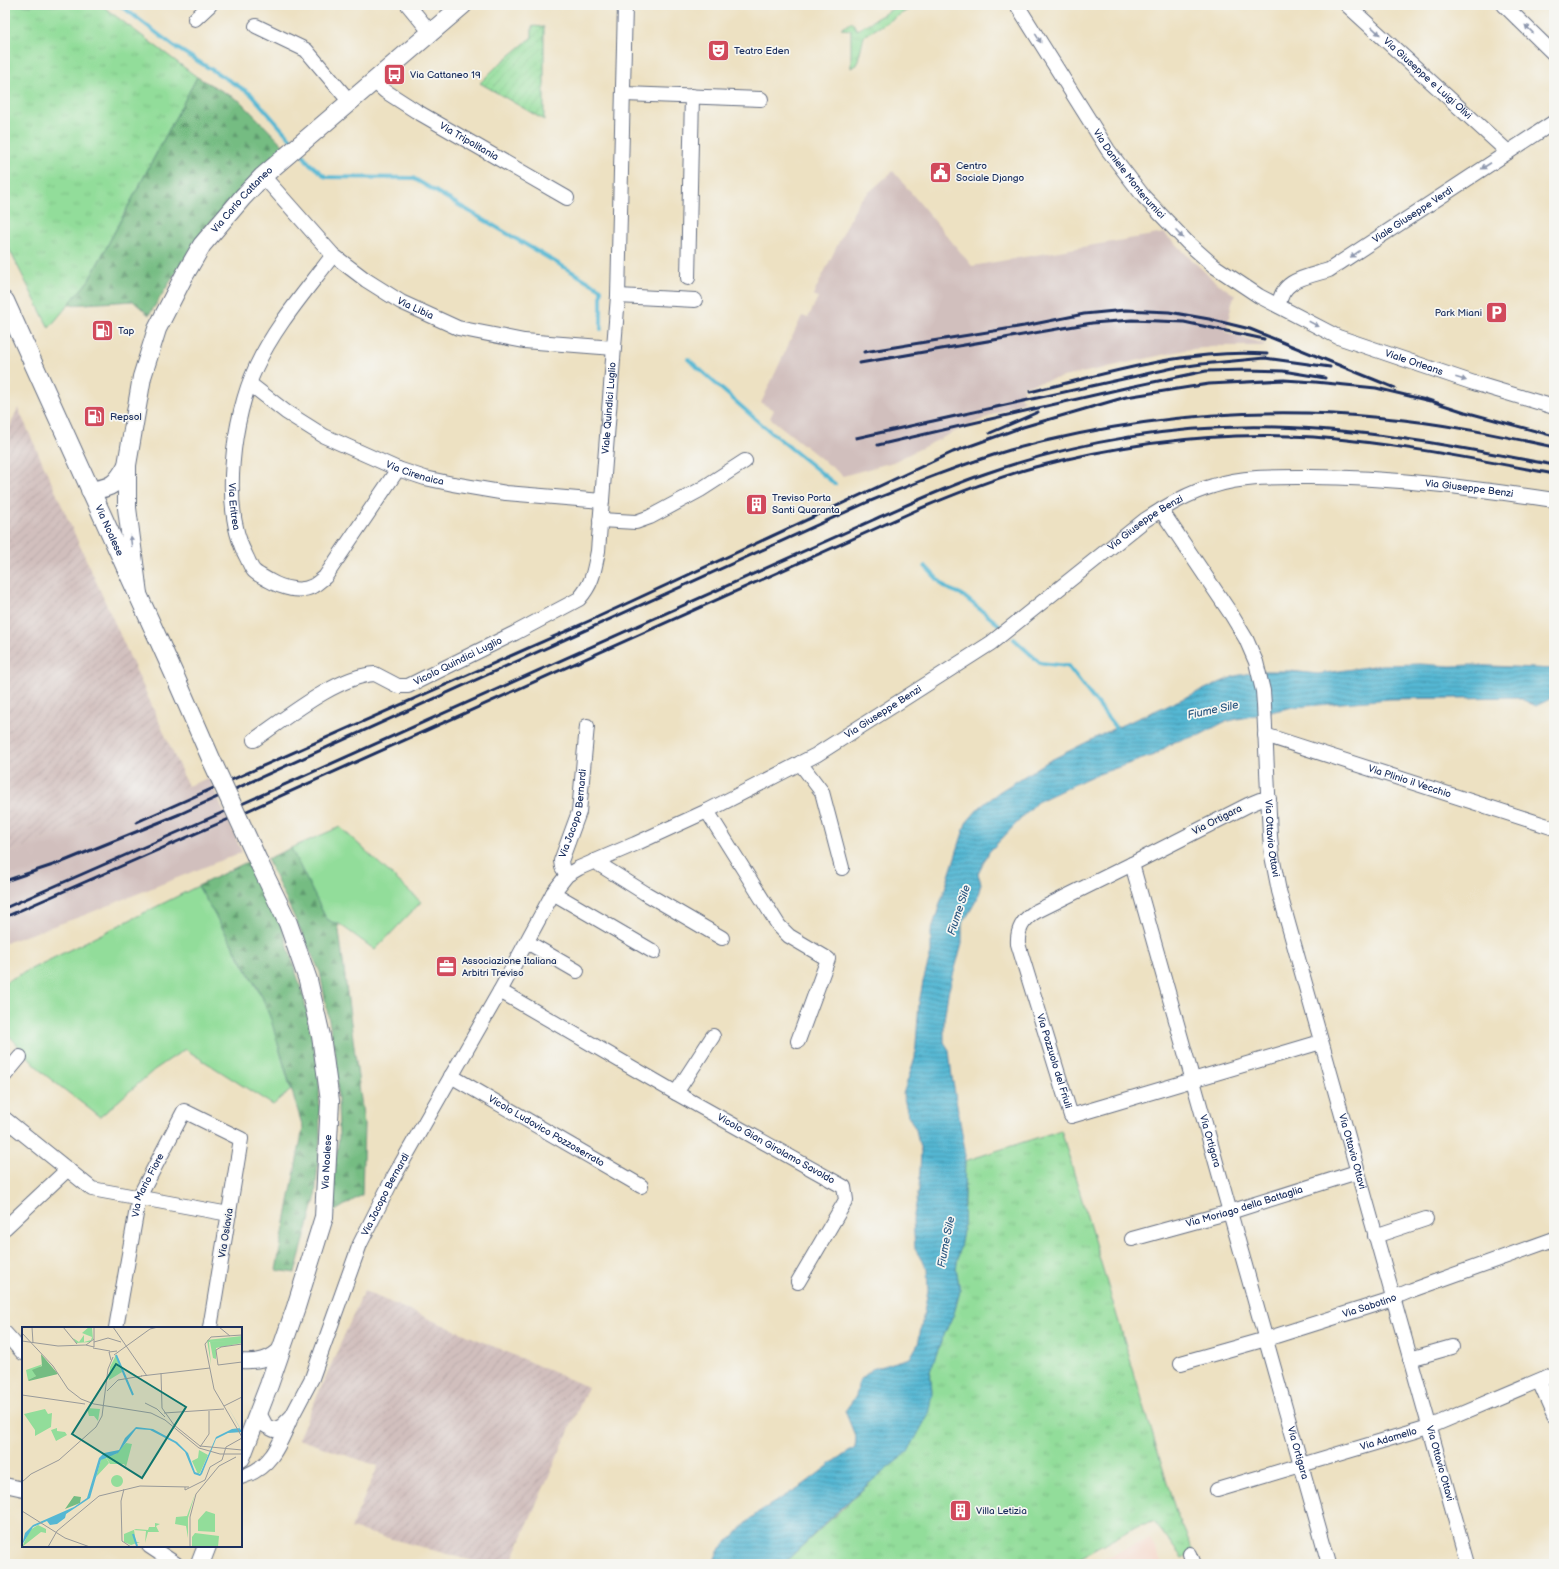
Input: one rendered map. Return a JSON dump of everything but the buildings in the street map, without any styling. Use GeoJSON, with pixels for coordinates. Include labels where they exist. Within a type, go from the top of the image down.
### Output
{"type":"FeatureCollection","features":[{"type":"Feature","properties":{"kind":"main road","name":"Via Carlo Cattaneo"},"geometry":{"type":"LineString","coordinates":[[138,594],[128,508],[128,465],[142,377],[157,329],[184,276],[202,245],[263,176],[464,5]]}},
{"type":"Feature","properties":{"kind":"main road","name":"Via Noalese"},"geometry":{"type":"LineString","coordinates":[[5,301],[212,761],[288,923],[308,980],[321,1036],[330,1101],[324,1217],[282,1347],[242,1455]]}},
{"type":"Feature","properties":{"kind":"main road","name":"Via Carlo Cattaneo"},"geometry":{"type":"LineString","coordinates":[[90,490],[112,486],[120,479],[128,465]]}},
{"type":"Feature","properties":{"kind":"main road"},"geometry":{"type":"LineString","coordinates":[[200,1564],[207,1547]]}},
{"type":"Feature","properties":{"kind":"street"},"geometry":{"type":"LineString","coordinates":[[195,19],[210,5]]}},
{"type":"Feature","properties":{"kind":"street"},"geometry":{"type":"LineString","coordinates":[[408,5],[431,33]]}},
{"type":"Feature","properties":{"kind":"street","name":"Viale Quindici Luglio"},"geometry":{"type":"LineString","coordinates":[[579,599],[586,591],[592,580],[598,551],[614,348],[618,296],[625,5]]}},
{"type":"Feature","properties":{"kind":"street","name":"Via Daniele Monterumici"},"geometry":{"type":"LineString","coordinates":[[1017,5],[1108,150],[1144,196],[1188,242],[1214,266],[1259,296],[1279,306]]}},
{"type":"Feature","properties":{"kind":"street","name":"Via Giuseppe e Luigi Olivi"},"geometry":{"type":"LineString","coordinates":[[1347,5],[1508,152]]}},
{"type":"Feature","properties":{"kind":"street"},"geometry":{"type":"LineString","coordinates":[[1504,5],[1554,54]]}},
{"type":"Feature","properties":{"kind":"street"},"geometry":{"type":"LineString","coordinates":[[256,26],[306,50],[350,102]]}},
{"type":"Feature","properties":{"kind":"street","name":"Via Tripolitania"},"geometry":{"type":"LineString","coordinates":[[374,81],[386,92],[416,111],[567,198]]}},
{"type":"Feature","properties":{"kind":"street"},"geometry":{"type":"LineString","coordinates":[[624,94],[761,100]]}},
{"type":"Feature","properties":{"kind":"street"},"geometry":{"type":"LineString","coordinates":[[688,278],[692,96]]}},
{"type":"Feature","properties":{"kind":"street","name":"Viale Giuseppe Verdi"},"geometry":{"type":"LineString","coordinates":[[1279,306],[1282,292],[1294,281],[1329,270],[1554,122]]}},
{"type":"Feature","properties":{"kind":"street","name":"Via Libia"},"geometry":{"type":"LineString","coordinates":[[263,176],[333,255],[366,280],[401,302],[458,328],[524,340],[614,348]]}},
{"type":"Feature","properties":{"kind":"street","name":"Via Eritrea"},"geometry":{"type":"LineString","coordinates":[[333,255],[280,326],[256,367],[238,423],[232,463],[233,510],[237,532],[243,551],[255,572],[274,583],[298,590],[313,586],[325,576],[398,469]]}},
{"type":"Feature","properties":{"kind":"street"},"geometry":{"type":"LineString","coordinates":[[618,296],[695,300]]}},
{"type":"Feature","properties":{"kind":"street","name":"Viale Orleans"},"geometry":{"type":"LineString","coordinates":[[1279,306],[1338,337],[1474,383],[1554,408]]}},
{"type":"Feature","properties":{"kind":"street","name":"Via Cirenaica"},"geometry":{"type":"LineString","coordinates":[[250,384],[286,412],[324,436],[398,469],[426,478],[506,493],[602,500]]}},
{"type":"Feature","properties":{"kind":"street"},"geometry":{"type":"LineString","coordinates":[[600,520],[636,522],[650,517],[700,490],[745,461]]}},
{"type":"Feature","properties":{"kind":"street","name":"Via Giuseppe Benzi"},"geometry":{"type":"LineString","coordinates":[[567,875],[707,811],[816,755],[990,643],[1094,560],[1161,510],[1182,498],[1214,485],[1244,479],[1283,477],[1357,477],[1406,480],[1554,500]]}},
{"type":"Feature","properties":{"kind":"street","name":"Via Ottavio Ottavi"},"geometry":{"type":"LineString","coordinates":[[1161,510],[1231,614],[1246,639],[1256,662],[1263,691],[1272,856],[1279,891],[1468,1564]]}},
{"type":"Feature","properties":{"kind":"street","name":"Vicolo Quindici Luglio"},"geometry":{"type":"LineString","coordinates":[[254,740],[340,683],[375,674],[398,686],[408,686],[515,634],[579,599]]}},
{"type":"Feature","properties":{"kind":"street","name":"Via Jacopo Bernardi"},"geometry":{"type":"LineString","coordinates":[[258,1411],[266,1426],[274,1430],[282,1426],[292,1416],[312,1378],[367,1228],[392,1180],[500,991],[553,893],[567,875],[562,867],[561,861],[579,812],[587,726]]}},
{"type":"Feature","properties":{"kind":"street","name":"Via Plinio il Vecchio"},"geometry":{"type":"LineString","coordinates":[[1265,734],[1554,828]]}},
{"type":"Feature","properties":{"kind":"street"},"geometry":{"type":"LineString","coordinates":[[800,763],[822,792],[842,868]]}},
{"type":"Feature","properties":{"kind":"street","name":"Via Ortigara"},"geometry":{"type":"LineString","coordinates":[[1268,799],[1260,800],[1248,805],[1132,864],[1329,1564]]}},
{"type":"Feature","properties":{"kind":"street"},"geometry":{"type":"LineString","coordinates":[[707,811],[779,926],[789,936],[828,959],[798,1041]]}},
{"type":"Feature","properties":{"kind":"street"},"geometry":{"type":"LineString","coordinates":[[594,862],[722,938]]}},
{"type":"Feature","properties":{"kind":"street","name":"Via Pozzuolo del Friuli"},"geometry":{"type":"LineString","coordinates":[[1132,864],[1028,916],[1020,928],[1018,935],[1018,944],[1071,1116],[1321,1042]]}},
{"type":"Feature","properties":{"kind":"street"},"geometry":{"type":"LineString","coordinates":[[553,893],[654,952]]}},
{"type":"Feature","properties":{"kind":"street"},"geometry":{"type":"LineString","coordinates":[[527,942],[577,972]]}},
{"type":"Feature","properties":{"kind":"street","name":"Vicolo Gian Girolamo Savoldo"},"geometry":{"type":"LineString","coordinates":[[500,991],[676,1093],[844,1187],[846,1200],[798,1282]]}},
{"type":"Feature","properties":{"kind":"street"},"geometry":{"type":"LineString","coordinates":[[676,1093],[713,1036]]}},
{"type":"Feature","properties":{"kind":"street"},"geometry":{"type":"LineString","coordinates":[[5,1075],[20,1057]]}},
{"type":"Feature","properties":{"kind":"street","name":"Vicolo Ludovico Pozzoserrato"},"geometry":{"type":"LineString","coordinates":[[451,1076],[641,1186]]}},
{"type":"Feature","properties":{"kind":"street","name":"Via Mario Fiore"},"geometry":{"type":"LineString","coordinates":[[116,1327],[139,1197],[184,1111],[241,1139]]}},
{"type":"Feature","properties":{"kind":"street"},"geometry":{"type":"LineString","coordinates":[[5,1119],[92,1189],[229,1214]]}},
{"type":"Feature","properties":{"kind":"street","name":"Via Oslavia"},"geometry":{"type":"LineString","coordinates":[[210,1327],[241,1139]]}},
{"type":"Feature","properties":{"kind":"street"},"geometry":{"type":"LineString","coordinates":[[5,1228],[68,1169]]}},
{"type":"Feature","properties":{"kind":"street","name":"Via Moriago della Battaglia"},"geometry":{"type":"LineString","coordinates":[[1132,1239],[1230,1212],[1357,1172]]}},
{"type":"Feature","properties":{"kind":"street"},"geometry":{"type":"LineString","coordinates":[[1376,1236],[1426,1219]]}},
{"type":"Feature","properties":{"kind":"street","name":"Via Sabotino"},"geometry":{"type":"LineString","coordinates":[[1181,1363],[1266,1339],[1393,1298],[1554,1239]]}},
{"type":"Feature","properties":{"kind":"street"},"geometry":{"type":"LineString","coordinates":[[5,1333],[22,1352]]}},
{"type":"Feature","properties":{"kind":"street"},"geometry":{"type":"LineString","coordinates":[[242,1362],[256,1362],[266,1359],[282,1347]]}},
{"type":"Feature","properties":{"kind":"street"},"geometry":{"type":"LineString","coordinates":[[1410,1359],[1452,1347]]}},
{"type":"Feature","properties":{"kind":"street","name":"Via Adamello"},"geometry":{"type":"LineString","coordinates":[[1218,1490],[1429,1427],[1554,1374]]}},
{"type":"Feature","properties":{"kind":"street"},"geometry":{"type":"LineString","coordinates":[[1539,1380],[1554,1415]]}},
{"type":"Feature","properties":{"kind":"street"},"geometry":{"type":"LineString","coordinates":[[242,1478],[251,1474],[267,1463],[283,1437],[292,1416]]}},
{"type":"Feature","properties":{"kind":"street"},"geometry":{"type":"LineString","coordinates":[[5,1485],[22,1489]]}},
{"type":"Feature","properties":{"kind":"street"},"geometry":{"type":"LineString","coordinates":[[150,1547],[176,1564]]}},
{"type":"Feature","properties":{"kind":"shaded area"},"geometry":{"type":"Polygon","coordinates":[[[893,171],[972,266],[1164,233],[1214,281],[1235,295],[1232,302],[1226,332],[1264,344],[1265,346],[1220,346],[1185,350],[1023,386],[1024,393],[1018,395],[1024,401],[954,432],[893,462],[843,476],[770,418],[774,410],[761,403],[802,316],[808,318],[818,297],[813,295],[859,201],[893,171]]]}},
{"type":"Feature","properties":{"kind":"shaded area"},"geometry":{"type":"Polygon","coordinates":[[[18,408],[188,786],[5,854],[5,437],[18,408]]]}},
{"type":"Feature","properties":{"kind":"shaded area"},"geometry":{"type":"Polygon","coordinates":[[[209,778],[242,852],[82,916],[5,943],[5,854],[209,778]]]}},
{"type":"Feature","properties":{"kind":"shaded area"},"geometry":{"type":"Polygon","coordinates":[[[364,1291],[588,1387],[510,1564],[484,1564],[351,1528],[378,1466],[298,1439],[364,1291]]]}},
{"type":"Feature","properties":{"kind":"shaded area"},"geometry":{"type":"Polygon","coordinates":[[[1150,1538],[1162,1564],[1092,1564],[1150,1538]]]}},
{"type":"Feature","properties":{"kind":"green space"},"geometry":{"type":"Polygon","coordinates":[[[5,5],[101,5],[197,77],[89,280],[49,328],[5,241],[5,5]]]}},
{"type":"Feature","properties":{"kind":"green space"},"geometry":{"type":"Polygon","coordinates":[[[899,5],[916,5],[864,36],[857,64],[851,68],[851,30],[842,29],[842,27],[852,22],[857,30],[899,5]]]}},
{"type":"Feature","properties":{"kind":"green space"},"geometry":{"type":"Polygon","coordinates":[[[532,26],[544,27],[544,120],[480,83],[496,67],[532,37],[532,26]]]}},
{"type":"Feature","properties":{"kind":"green space"},"geometry":{"type":"Polygon","coordinates":[[[197,77],[240,101],[284,146],[203,230],[149,315],[133,301],[68,305],[89,280],[197,77]]]}},
{"type":"Feature","properties":{"kind":"green space"},"geometry":{"type":"Polygon","coordinates":[[[340,827],[421,902],[375,950],[338,923],[332,922],[326,918],[291,848],[340,827]]]}},
{"type":"Feature","properties":{"kind":"green space"},"geometry":{"type":"Polygon","coordinates":[[[291,848],[326,918],[332,922],[338,923],[364,1123],[362,1195],[328,1215],[339,1137],[337,1064],[320,972],[267,859],[291,848]]]}},
{"type":"Feature","properties":{"kind":"green space"},"geometry":{"type":"Polygon","coordinates":[[[251,860],[282,928],[304,998],[319,1074],[320,1137],[315,1199],[295,1273],[276,1270],[303,1128],[270,1017],[261,994],[198,886],[251,860]]]}},
{"type":"Feature","properties":{"kind":"green space"},"geometry":{"type":"Polygon","coordinates":[[[198,886],[262,997],[271,1020],[291,1090],[273,1105],[185,1049],[154,1070],[100,1117],[44,1074],[5,1031],[5,982],[198,886]]]}},
{"type":"Feature","properties":{"kind":"green space"},"geometry":{"type":"Polygon","coordinates":[[[1061,1130],[1176,1512],[1194,1552],[1182,1558],[1154,1522],[1139,1525],[1069,1564],[783,1564],[874,1479],[932,1393],[930,1371],[954,1313],[960,1291],[956,1268],[963,1231],[965,1161],[1061,1130]]]}},
{"type":"Feature","properties":{"kind":"water","name":"Fiume Sile"},"geometry":{"type":"Polygon","coordinates":[[[1420,664],[1554,669],[1554,697],[1536,706],[1517,697],[1390,699],[1293,707],[1224,722],[1200,735],[1174,742],[1154,755],[1090,777],[1037,802],[989,852],[978,874],[981,883],[977,899],[962,925],[962,944],[948,993],[944,1020],[944,1042],[949,1050],[952,1077],[965,1150],[963,1231],[956,1268],[960,1291],[954,1313],[930,1371],[932,1393],[928,1415],[908,1452],[843,1506],[783,1564],[712,1564],[719,1550],[757,1513],[803,1485],[836,1460],[855,1448],[856,1438],[845,1411],[856,1396],[859,1381],[872,1369],[910,1358],[918,1344],[928,1291],[927,1269],[915,1249],[913,1220],[919,1189],[921,1152],[916,1130],[908,1115],[903,1094],[915,1058],[919,1003],[931,953],[931,932],[966,823],[979,808],[999,792],[1047,762],[1113,729],[1235,676],[1263,671],[1290,671],[1318,674],[1381,665],[1420,664]]]}},
{"type":"Feature","properties":{"kind":"waterway"},"geometry":{"type":"LineString","coordinates":[[120,5],[175,47],[251,94],[294,143]]}},
{"type":"Feature","properties":{"kind":"waterway"},"geometry":{"type":"LineString","coordinates":[[299,150],[309,163],[326,177],[413,178],[601,289],[601,329]]}},
{"type":"Feature","properties":{"kind":"waterway"},"geometry":{"type":"LineString","coordinates":[[688,359],[761,424],[835,484]]}},
{"type":"Feature","properties":{"kind":"waterway"},"geometry":{"type":"LineString","coordinates":[[925,566],[946,588],[961,594],[1003,628]]}},
{"type":"Feature","properties":{"kind":"waterway"},"geometry":{"type":"LineString","coordinates":[[1014,639],[1040,663],[1068,666],[1119,732]]}},
{"type":"Feature","properties":{"kind":"railway"},"geometry":{"type":"LineString","coordinates":[[864,352],[1024,326],[1084,314],[1125,310],[1169,312],[1209,319],[1250,329],[1395,388]]}},
{"type":"Feature","properties":{"kind":"railway"},"geometry":{"type":"LineString","coordinates":[[860,363],[1092,323],[1132,320],[1184,322],[1264,339]]}},
{"type":"Feature","properties":{"kind":"railway"},"geometry":{"type":"LineString","coordinates":[[1030,392],[1117,370],[1177,359],[1237,353],[1267,354]]}},
{"type":"Feature","properties":{"kind":"railway"},"geometry":{"type":"LineString","coordinates":[[856,438],[1173,368],[1265,358],[1330,367]]}},
{"type":"Feature","properties":{"kind":"railway"},"geometry":{"type":"LineString","coordinates":[[878,445],[1125,388],[1206,371],[1283,371],[1325,378]]}},
{"type":"Feature","properties":{"kind":"railway"},"geometry":{"type":"LineString","coordinates":[[137,822],[589,621],[953,452],[1023,427],[1126,397],[1209,384],[1284,380],[1315,382],[1376,388],[1430,401]]}},
{"type":"Feature","properties":{"kind":"railway"},"geometry":{"type":"LineString","coordinates":[[1425,399],[1465,412],[1554,436]]}},
{"type":"Feature","properties":{"kind":"railway"},"geometry":{"type":"LineString","coordinates":[[990,433],[1038,412]]}},
{"type":"Feature","properties":{"kind":"railway"},"geometry":{"type":"LineString","coordinates":[[5,881],[62,862],[180,814],[868,502],[992,455],[1102,429],[1149,422],[1196,417],[1290,413],[1337,414],[1405,420],[1469,430],[1554,447]]}},
{"type":"Feature","properties":{"kind":"railway"},"geometry":{"type":"LineString","coordinates":[[5,908],[235,807],[915,501],[972,478],[1022,462],[1093,444],[1166,432],[1203,428],[1276,427],[1346,431],[1381,435],[1554,465]]}},
{"type":"Feature","properties":{"kind":"railway"},"geometry":{"type":"LineString","coordinates":[[5,917],[238,815],[919,509],[976,486],[1035,467],[1103,451],[1138,445],[1207,438],[1278,436],[1313,437],[1404,447],[1554,474]]}},
{"type":"Feature","properties":{"kind":"place","name":"Teatro Eden"},"geometry":{"type":"Point","coordinates":[718,51]}},
{"type":"Feature","properties":{"kind":"place","name":"Via Cattaneo 19"},"geometry":{"type":"Point","coordinates":[395,75]}},
{"type":"Feature","properties":{"kind":"place","name":"Centro Sociale Django"},"geometry":{"type":"Point","coordinates":[941,172]}},
{"type":"Feature","properties":{"kind":"place","name":"Park Miani"},"geometry":{"type":"Point","coordinates":[1497,313]}},
{"type":"Feature","properties":{"kind":"place","name":"Tap"},"geometry":{"type":"Point","coordinates":[103,331]}},
{"type":"Feature","properties":{"kind":"place","name":"Repsol"},"geometry":{"type":"Point","coordinates":[95,417]}},
{"type":"Feature","properties":{"kind":"place","name":"Treviso Porta Santi Quaranta"},"geometry":{"type":"Point","coordinates":[757,504]}},
{"type":"Feature","properties":{"kind":"place","name":"Associazione Italiana Arbitri Treviso"},"geometry":{"type":"Point","coordinates":[447,967]}},
{"type":"Feature","properties":{"kind":"place","name":"Villa Letizia"},"geometry":{"type":"Point","coordinates":[960,1511]}}]}
